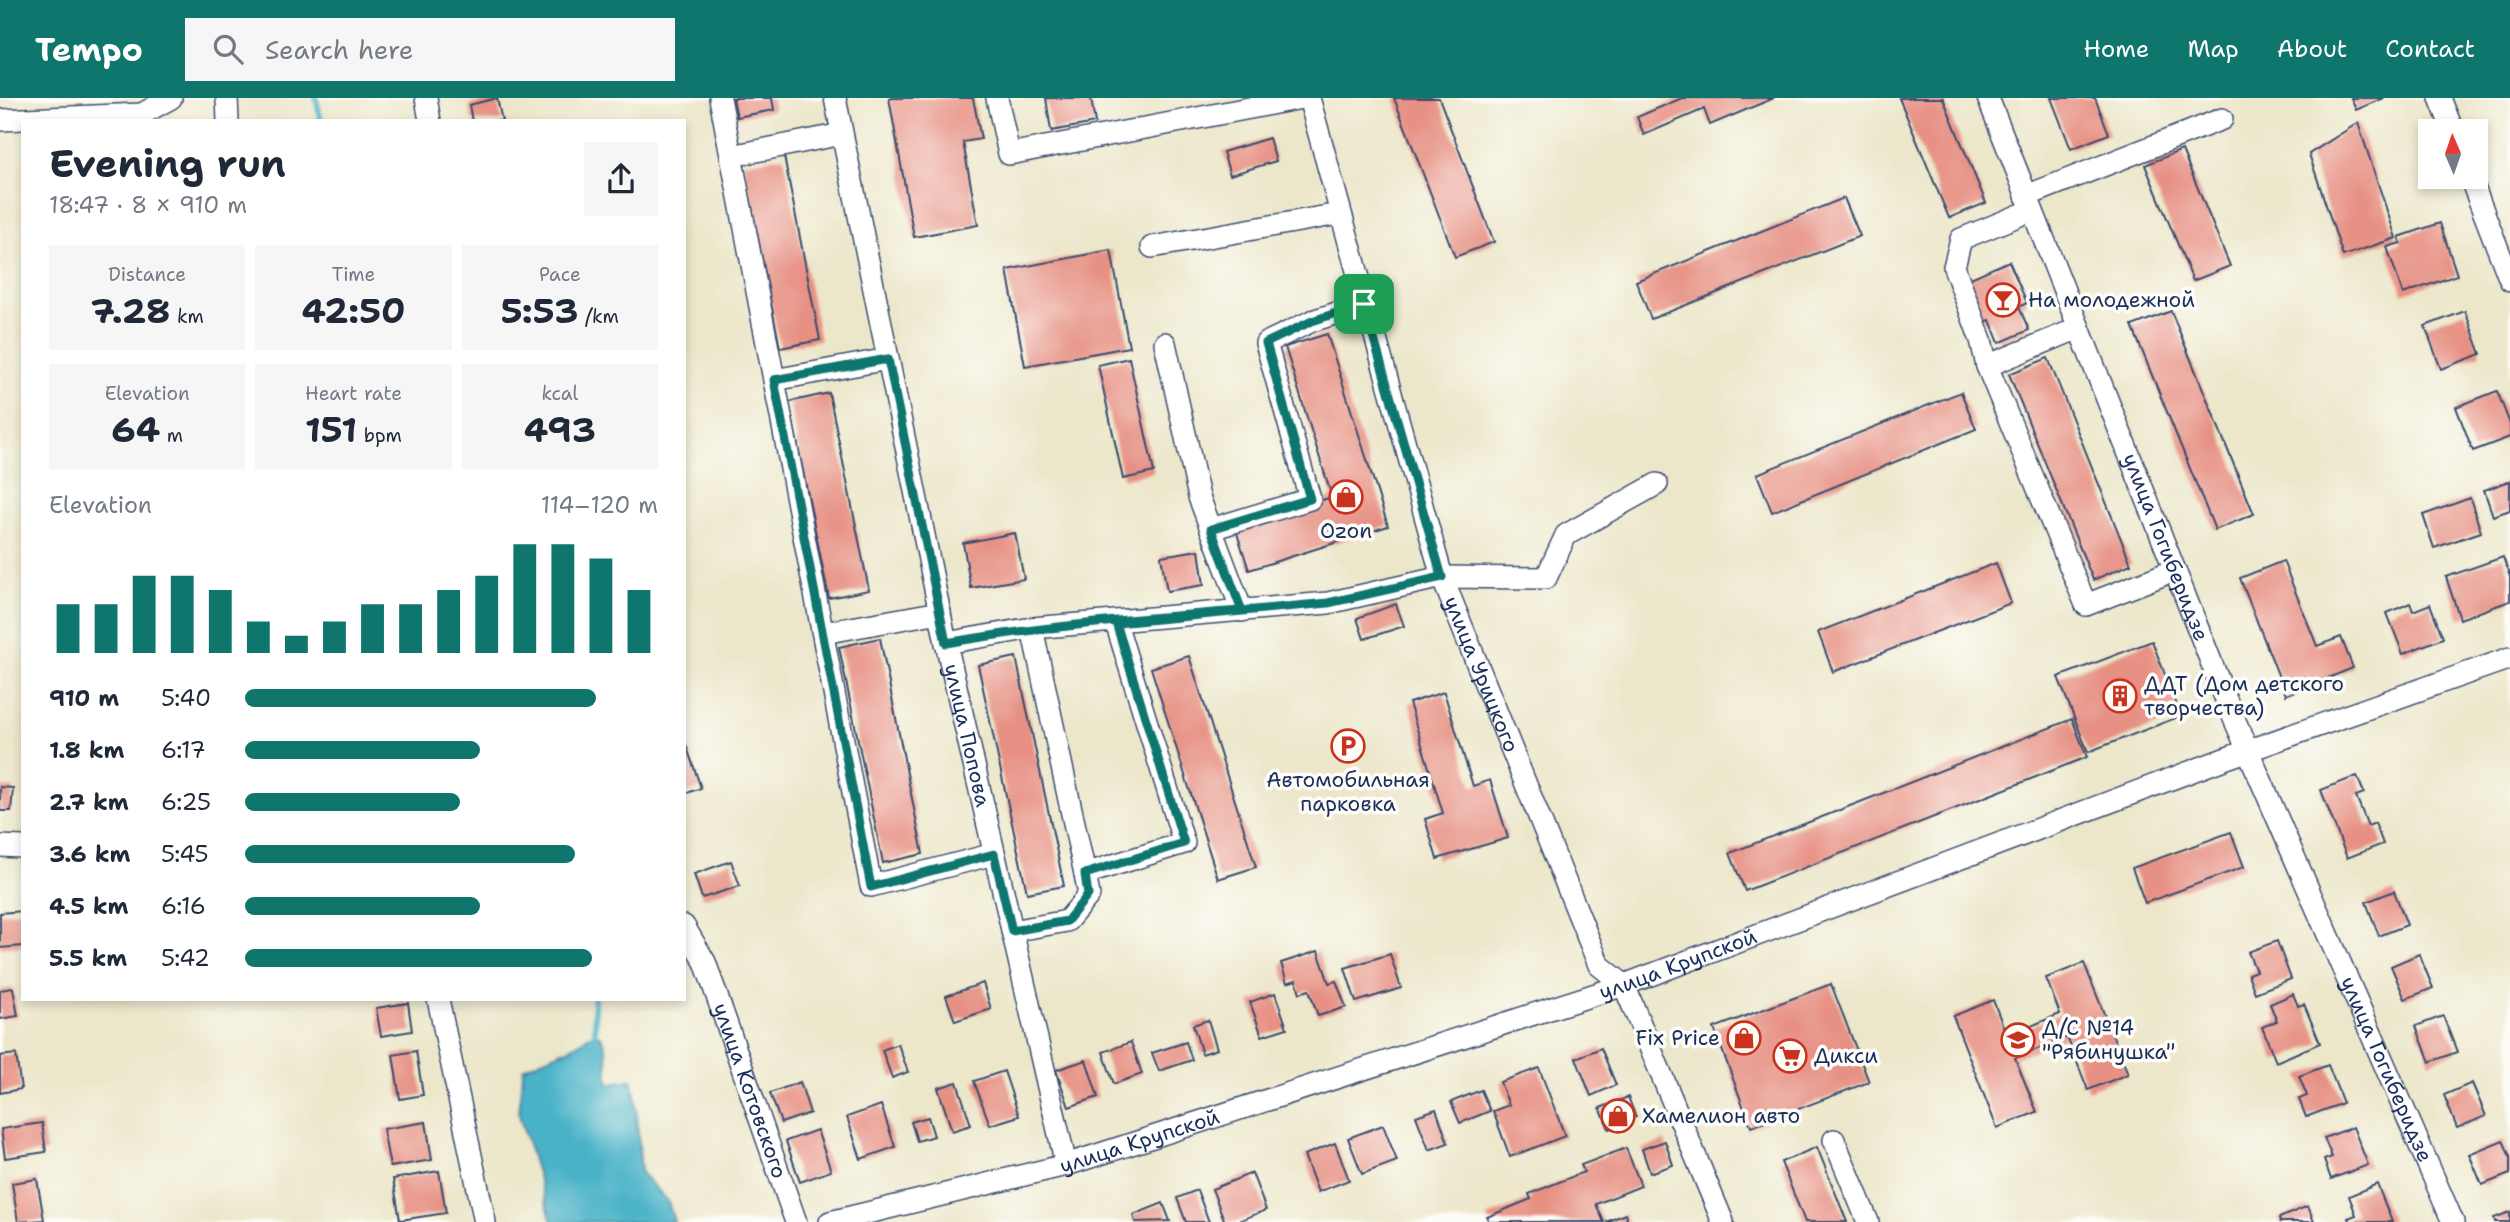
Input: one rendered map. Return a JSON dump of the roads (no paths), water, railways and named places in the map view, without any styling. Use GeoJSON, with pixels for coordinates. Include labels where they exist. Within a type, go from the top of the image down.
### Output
{"type":"FeatureCollection","features":[{"type":"Feature","properties":{"kind":"street"},"geometry":{"type":"LineString","coordinates":[[24,119],[142,114],[171,98]]}},
{"type":"Feature","properties":{"kind":"street"},"geometry":{"type":"LineString","coordinates":[[227,98],[228,119]]}},
{"type":"Feature","properties":{"kind":"street"},"geometry":{"type":"LineString","coordinates":[[426,98],[430,119]]}},
{"type":"Feature","properties":{"kind":"street"},"geometry":{"type":"LineString","coordinates":[[720,98],[871,887],[994,854]]}},
{"type":"Feature","properties":{"kind":"street","name":"улица Попова"},"geometry":{"type":"LineString","coordinates":[[835,98],[946,643],[1066,1165]]}},
{"type":"Feature","properties":{"kind":"street"},"geometry":{"type":"LineString","coordinates":[[997,98],[1009,154],[1302,98]]}},
{"type":"Feature","properties":{"kind":"street","name":"улица Урицкого"},"geometry":{"type":"LineString","coordinates":[[1309,98],[1339,214],[1442,577],[1599,965],[1624,985],[1723,1222]]}},
{"type":"Feature","properties":{"kind":"street","name":"улица Гогиберидзе"},"geometry":{"type":"LineString","coordinates":[[1988,98],[2248,751],[2453,1222]]}},
{"type":"Feature","properties":{"kind":"street"},"geometry":{"type":"LineString","coordinates":[[2440,98],[2448,119]]}},
{"type":"Feature","properties":{"kind":"street"},"geometry":{"type":"LineString","coordinates":[[0,120],[21,119]]}},
{"type":"Feature","properties":{"kind":"street"},"geometry":{"type":"LineString","coordinates":[[2175,570],[2086,605],[1987,366],[1981,340],[1954,267],[1961,239],[2029,203],[2222,119]]}},
{"type":"Feature","properties":{"kind":"street"},"geometry":{"type":"LineString","coordinates":[[731,156],[842,134]]}},
{"type":"Feature","properties":{"kind":"street"},"geometry":{"type":"LineString","coordinates":[[2475,189],[2510,280]]}},
{"type":"Feature","properties":{"kind":"street"},"geometry":{"type":"LineString","coordinates":[[1152,247],[1339,214]]}},
{"type":"Feature","properties":{"kind":"street"},"geometry":{"type":"LineString","coordinates":[[1211,529],[1310,499],[1266,343],[1312,321],[1364,304]]}},
{"type":"Feature","properties":{"kind":"street"},"geometry":{"type":"LineString","coordinates":[[1987,366],[2079,328]]}},
{"type":"Feature","properties":{"kind":"street"},"geometry":{"type":"LineString","coordinates":[[1165,343],[1199,497],[1242,611]]}},
{"type":"Feature","properties":{"kind":"street"},"geometry":{"type":"LineString","coordinates":[[774,380],[888,359]]}},
{"type":"Feature","properties":{"kind":"street"},"geometry":{"type":"LineString","coordinates":[[946,643],[1032,628],[1328,603],[1442,577],[1546,578],[1566,535],[1657,484]]}},
{"type":"Feature","properties":{"kind":"street"},"geometry":{"type":"LineString","coordinates":[[823,632],[940,612]]}},
{"type":"Feature","properties":{"kind":"street"},"geometry":{"type":"LineString","coordinates":[[1085,874],[1184,843],[1116,623]]}},
{"type":"Feature","properties":{"kind":"street"},"geometry":{"type":"LineString","coordinates":[[1012,931],[1067,921],[1088,895],[1032,628]]}},
{"type":"Feature","properties":{"kind":"street","name":"улица Крупской"},"geometry":{"type":"LineString","coordinates":[[830,1222],[1066,1165],[1624,985],[2248,751],[2510,658]]}},
{"type":"Feature","properties":{"kind":"street"},"geometry":{"type":"LineString","coordinates":[[0,846],[21,847]]}},
{"type":"Feature","properties":{"kind":"street","name":"улица Котовского"},"geometry":{"type":"LineString","coordinates":[[686,929],[705,962],[796,1222]]}},
{"type":"Feature","properties":{"kind":"street"},"geometry":{"type":"LineString","coordinates":[[438,1001],[485,1222]]}},
{"type":"Feature","properties":{"kind":"street"},"geometry":{"type":"LineString","coordinates":[[1834,1140],[1868,1222]]}},
{"type":"Feature","properties":{"kind":"water"},"geometry":{"type":"Polygon","coordinates":[[[595,1033],[601,1036],[607,1052],[608,1083],[631,1080],[635,1093],[641,1173],[668,1201],[674,1222],[552,1222],[519,1115],[523,1068],[572,1047],[595,1033]]]}},
{"type":"Feature","properties":{"kind":"waterway"},"geometry":{"type":"LineString","coordinates":[[316,98],[321,119]]}},
{"type":"Feature","properties":{"kind":"waterway"},"geometry":{"type":"LineString","coordinates":[[592,1039],[595,1033],[594,1001]]}},
{"type":"Feature","properties":{"kind":"place","name":"На молодежной"},"geometry":{"type":"Point","coordinates":[2003,300]}},
{"type":"Feature","properties":{"kind":"place","name":"Ozon"},"geometry":{"type":"Point","coordinates":[1346,497]}},
{"type":"Feature","properties":{"kind":"place","name":"ДДТ (Дом детского творчества)"},"geometry":{"type":"Point","coordinates":[2120,696]}},
{"type":"Feature","properties":{"kind":"place","name":"Автомобильная парковка"},"geometry":{"type":"Point","coordinates":[1348,746]}},
{"type":"Feature","properties":{"kind":"place","name":"Fix Price"},"geometry":{"type":"Point","coordinates":[1744,1038]}},
{"type":"Feature","properties":{"kind":"place","name":"Д/С №14 \"Рябинушка\""},"geometry":{"type":"Point","coordinates":[2018,1040]}},
{"type":"Feature","properties":{"kind":"place","name":"Дикси"},"geometry":{"type":"Point","coordinates":[1790,1056]}},
{"type":"Feature","properties":{"kind":"place","name":"Хамелион авто"},"geometry":{"type":"Point","coordinates":[1618,1116]}}]}
